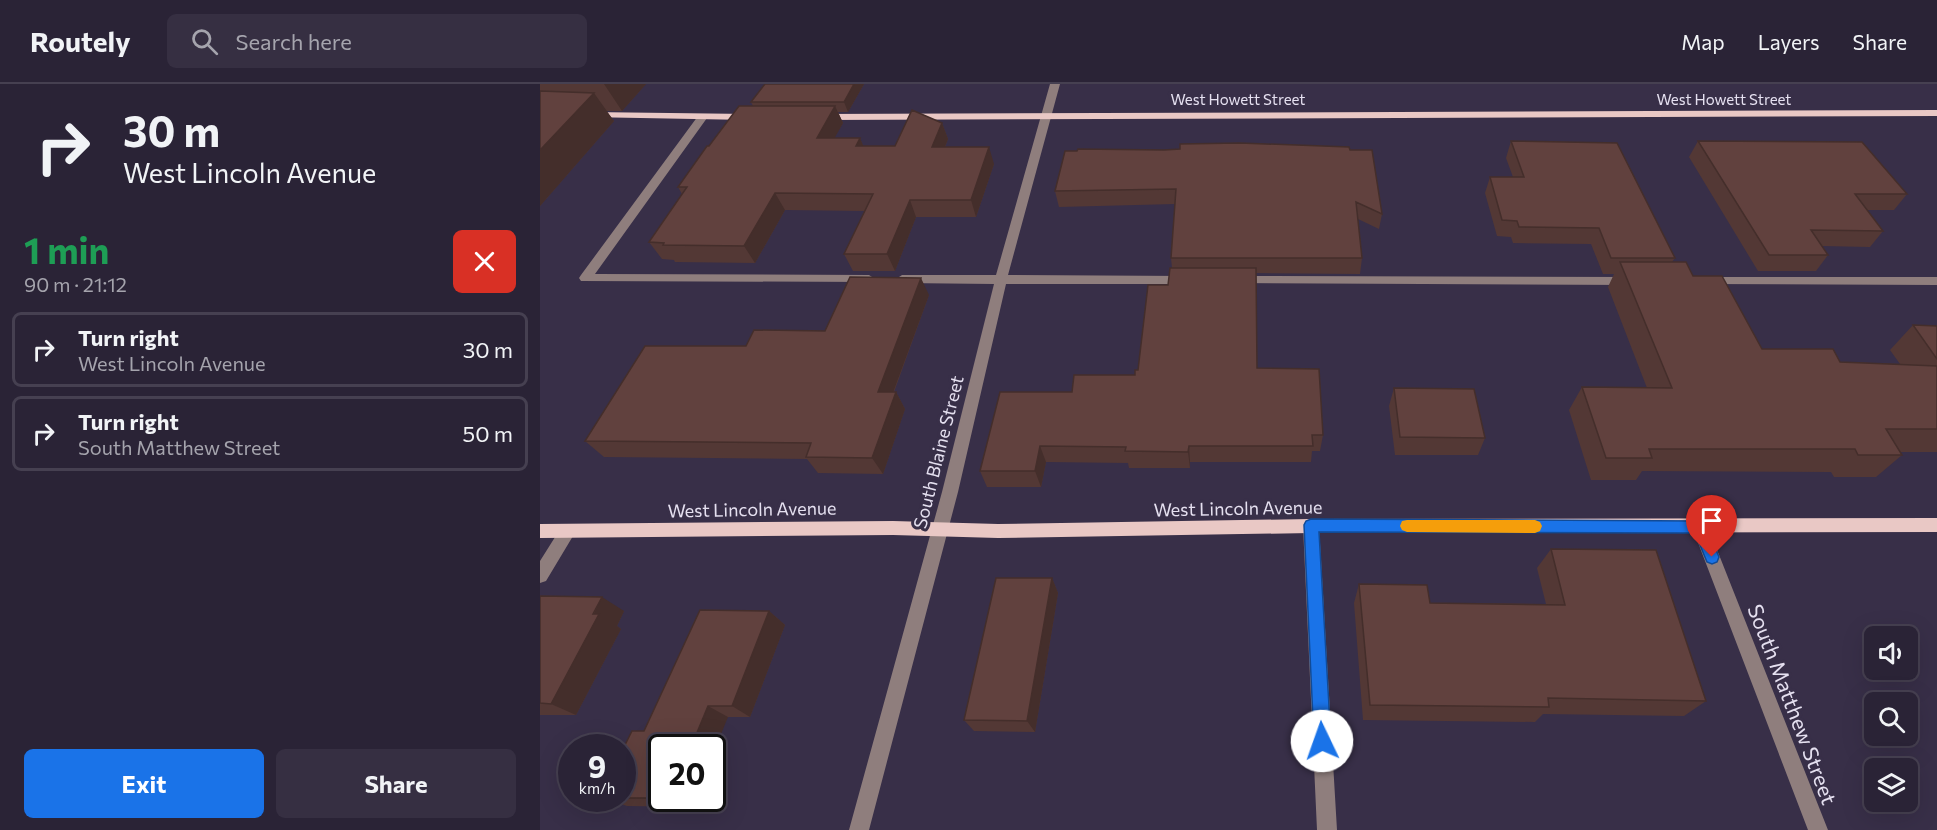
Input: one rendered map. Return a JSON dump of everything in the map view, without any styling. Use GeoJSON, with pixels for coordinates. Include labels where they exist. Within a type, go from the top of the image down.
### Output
{"type":"FeatureCollection","features":[{"type":"Feature","properties":{"kind":"main road","name":"West Howett Street"},"geometry":{"type":"LineString","coordinates":[[809,117],[1937,113]]}},
{"type":"Feature","properties":{"kind":"main road"},"geometry":{"type":"LineString","coordinates":[[575,114],[702,118],[761,117]]}},
{"type":"Feature","properties":{"kind":"main road","name":"West Lincoln Avenue"},"geometry":{"type":"LineString","coordinates":[[540,531],[939,529],[998,531],[1311,525],[1700,527],[1937,525]]}},
{"type":"Feature","properties":{"kind":"street","name":"South Blaine Street"},"geometry":{"type":"LineString","coordinates":[[859,830],[939,529],[1001,279],[1055,84]]}},
{"type":"Feature","properties":{"kind":"street"},"geometry":{"type":"LineString","coordinates":[[702,118],[585,278],[1202,280]]}},
{"type":"Feature","properties":{"kind":"street"},"geometry":{"type":"LineString","coordinates":[[1226,280],[1641,281]]}},
{"type":"Feature","properties":{"kind":"street"},"geometry":{"type":"LineString","coordinates":[[1688,281],[1937,281]]}},
{"type":"Feature","properties":{"kind":"street"},"geometry":{"type":"LineString","coordinates":[[1311,525],[1327,830]]}},
{"type":"Feature","properties":{"kind":"street","name":"South Matthew Street"},"geometry":{"type":"LineString","coordinates":[[1700,527],[1818,830]]}},
{"type":"Feature","properties":{"kind":"street"},"geometry":{"type":"LineString","coordinates":[[540,576],[568,531]]}},
{"type":"Feature","properties":{"kind":"building"},"geometry":{"type":"Polygon","coordinates":[[[765,84],[854,84],[844,102],[751,102],[765,84]]]}},
{"type":"Feature","properties":{"kind":"building"},"geometry":{"type":"Polygon","coordinates":[[[540,91],[594,93],[540,150],[540,91]]]}},
{"type":"Feature","properties":{"kind":"building"},"geometry":{"type":"Polygon","coordinates":[[[739,106],[835,106],[817,138],[860,138],[856,146],[895,146],[912,110],[942,123],[932,147],[989,147],[971,200],[910,200],[887,254],[844,254],[873,194],[775,193],[744,246],[663,245],[664,243],[649,242],[687,187],[678,187],[739,106]]]}},
{"type":"Feature","properties":{"kind":"building"},"geometry":{"type":"Polygon","coordinates":[[[1511,141],[1617,143],[1675,258],[1611,258],[1599,228],[1519,227],[1517,221],[1502,220],[1490,177],[1524,177],[1511,141]]]}},
{"type":"Feature","properties":{"kind":"building"},"geometry":{"type":"Polygon","coordinates":[[[1698,141],[1862,142],[1907,194],[1855,194],[1883,231],[1811,230],[1828,255],[1769,255],[1698,141]]]}},
{"type":"Feature","properties":{"kind":"building"},"geometry":{"type":"Polygon","coordinates":[[[1240,143],[1372,150],[1382,214],[1356,202],[1362,258],[1171,258],[1176,189],[1055,191],[1065,151],[1077,151],[1078,149],[1164,150],[1180,149],[1180,144],[1240,143]]]}},
{"type":"Feature","properties":{"kind":"building"},"geometry":{"type":"Polygon","coordinates":[[[1620,262],[1686,262],[1693,276],[1722,276],[1762,349],[1833,349],[1840,362],[1937,366],[1937,429],[1886,429],[1902,455],[1858,455],[1855,449],[1649,449],[1652,458],[1606,458],[1582,387],[1672,388],[1620,262]]]}},
{"type":"Feature","properties":{"kind":"building"},"geometry":{"type":"Polygon","coordinates":[[[1170,268],[1256,268],[1257,368],[1319,369],[1323,435],[1312,435],[1313,446],[1189,446],[1188,452],[1125,451],[1126,447],[1040,446],[1035,471],[980,471],[1000,392],[1072,392],[1074,375],[1135,375],[1135,370],[1138,370],[1148,285],[1168,285],[1170,268]]]}},
{"type":"Feature","properties":{"kind":"building"},"geometry":{"type":"Polygon","coordinates":[[[850,277],[921,278],[878,392],[896,392],[872,458],[806,457],[811,443],[585,441],[645,346],[746,346],[754,330],[825,331],[850,277]]]}},
{"type":"Feature","properties":{"kind":"building"},"geometry":{"type":"Polygon","coordinates":[[[1913,325],[1937,326],[1937,359],[1913,325]]]}},
{"type":"Feature","properties":{"kind":"building"},"geometry":{"type":"Polygon","coordinates":[[[1394,388],[1474,389],[1485,438],[1400,437],[1394,388]]]}},
{"type":"Feature","properties":{"kind":"building"},"geometry":{"type":"Polygon","coordinates":[[[1551,549],[1656,550],[1706,701],[1548,698],[1549,707],[1370,705],[1359,584],[1427,585],[1430,603],[1565,605],[1551,549]]]}},
{"type":"Feature","properties":{"kind":"building"},"geometry":{"type":"Polygon","coordinates":[[[996,578],[1052,578],[1027,721],[964,720],[996,578]]]}},
{"type":"Feature","properties":{"kind":"building"},"geometry":{"type":"Polygon","coordinates":[[[540,596],[602,597],[593,614],[599,614],[551,704],[540,703],[540,596]]]}},
{"type":"Feature","properties":{"kind":"building"},"geometry":{"type":"Polygon","coordinates":[[[700,610],[769,611],[732,706],[708,706],[696,734],[648,734],[648,798],[636,798],[636,734],[630,734],[632,731],[644,731],[700,610]]]}},
{"type":"Feature","properties":{"kind":"slow traffic"},"geometry":{"type":"LineString","coordinates":[[1407,526],[1535,526]]}},
{"type":"Feature","properties":{"kind":"route"},"geometry":{"type":"LineString","coordinates":[[1322,741],[1311,525],[1700,527],[1712,557]]}}]}
